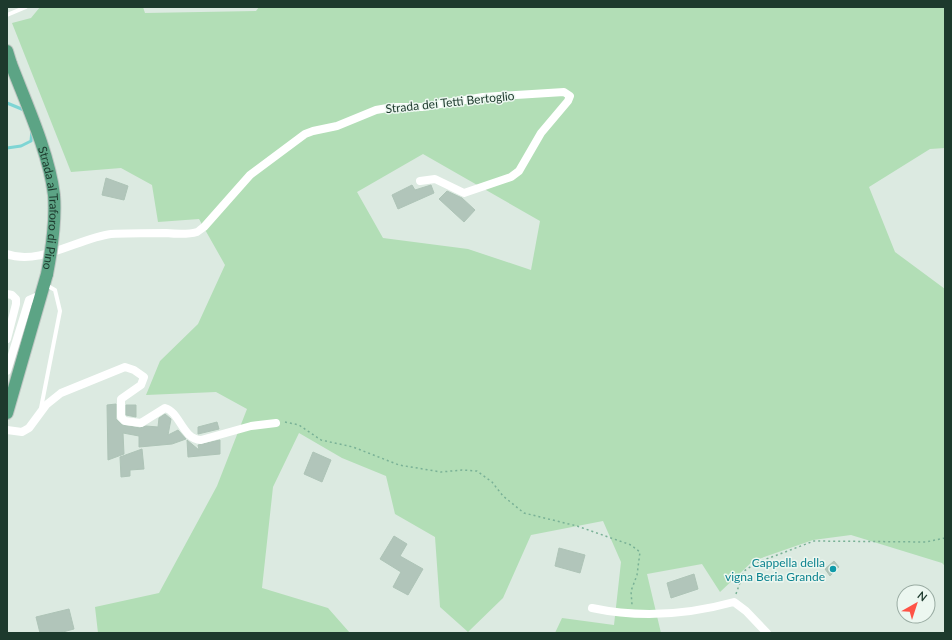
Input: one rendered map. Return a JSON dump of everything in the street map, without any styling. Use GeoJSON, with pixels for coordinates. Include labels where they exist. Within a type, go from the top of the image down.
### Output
{"type":"FeatureCollection","features":[{"type":"Feature","properties":{"kind":"main road","name":"Strada al Traforo di Pino"},"geometry":{"type":"LineString","coordinates":[[7,52],[42,149],[54,195],[54,240],[44,284],[7,413]]}},
{"type":"Feature","properties":{"kind":"street","name":"Strada dei Tetti Bertoglio"},"geometry":{"type":"LineString","coordinates":[[7,254],[26,256],[40,255],[62,249],[90,238],[110,234],[184,234],[197,232],[204,227],[250,175],[305,134],[337,126],[376,110],[393,107],[422,107],[483,97],[564,92],[570,96],[568,101],[537,139],[519,171],[510,177],[464,193],[435,179],[420,181]]}},
{"type":"Feature","properties":{"kind":"street"},"geometry":{"type":"LineString","coordinates":[[7,371],[29,300],[44,284]]}},
{"type":"Feature","properties":{"kind":"street"},"geometry":{"type":"LineString","coordinates":[[7,294],[12,295],[16,299],[7,339]]}},
{"type":"Feature","properties":{"kind":"street"},"geometry":{"type":"LineString","coordinates":[[10,431],[22,432],[29,428],[46,406],[61,393],[125,367],[141,374],[144,377],[144,381],[141,386],[121,399],[121,417],[123,420],[141,423],[165,408],[171,412],[188,434],[197,440],[251,426],[276,423]]}},
{"type":"Feature","properties":{"kind":"street"},"geometry":{"type":"LineString","coordinates":[[592,608],[612,612],[675,614],[705,610],[734,602],[746,611],[767,633]]}},
{"type":"Feature","properties":{"kind":"lane"},"geometry":{"type":"LineString","coordinates":[[7,16],[26,7]]}},
{"type":"Feature","properties":{"kind":"lane"},"geometry":{"type":"LineString","coordinates":[[40,414],[60,311],[56,290],[44,284]]}},
{"type":"Feature","properties":{"kind":"path"},"geometry":{"type":"LineString","coordinates":[[276,423],[282,422],[299,425],[321,440],[353,447],[399,465],[441,472],[462,470],[477,471],[492,482],[503,496],[524,513],[577,526],[631,545],[640,552],[637,575],[631,591],[631,605],[639,613]]}},
{"type":"Feature","properties":{"kind":"path"},"geometry":{"type":"LineString","coordinates":[[734,602],[737,588],[744,571],[756,563],[814,541],[926,542],[945,538]]}},
{"type":"Feature","properties":{"kind":"green space"},"geometry":{"type":"Polygon","coordinates":[[[40,7],[143,7],[145,13],[256,11],[259,7],[945,7],[945,148],[930,149],[869,187],[895,252],[945,289],[945,566],[942,563],[851,535],[813,540],[753,561],[720,592],[702,564],[647,574],[661,633],[555,633],[562,618],[614,625],[621,562],[603,521],[531,535],[503,598],[468,632],[440,607],[435,537],[395,514],[386,476],[342,458],[299,433],[273,487],[262,588],[328,608],[350,633],[98,633],[95,607],[159,593],[217,486],[247,409],[216,392],[146,395],[160,361],[198,324],[225,265],[199,219],[158,222],[152,185],[121,168],[71,172],[12,23],[31,18],[40,7]],[[423,154],[357,192],[383,238],[468,249],[531,270],[540,221],[423,154]]]}},
{"type":"Feature","properties":{"kind":"building"},"geometry":{"type":"Polygon","coordinates":[[[106,178],[128,186],[124,200],[102,195],[106,178]]]}},
{"type":"Feature","properties":{"kind":"building"},"geometry":{"type":"Polygon","coordinates":[[[412,185],[415,190],[431,185],[434,193],[398,209],[392,195],[412,185]]]}},
{"type":"Feature","properties":{"kind":"building"},"geometry":{"type":"Polygon","coordinates":[[[447,191],[462,198],[475,210],[464,222],[439,199],[447,191]]]}},
{"type":"Feature","properties":{"kind":"building"},"geometry":{"type":"Polygon","coordinates":[[[116,404],[116,419],[122,425],[140,428],[146,426],[158,427],[159,418],[165,414],[171,419],[168,435],[178,430],[186,439],[172,444],[139,447],[139,436],[123,433],[124,454],[108,460],[107,405],[116,404]]]}},
{"type":"Feature","properties":{"kind":"building"},"geometry":{"type":"Polygon","coordinates":[[[126,405],[136,405],[136,417],[126,415],[126,405]]]}},
{"type":"Feature","properties":{"kind":"building"},"geometry":{"type":"Polygon","coordinates":[[[217,422],[219,429],[198,434],[198,427],[217,422]]]}},
{"type":"Feature","properties":{"kind":"building"},"geometry":{"type":"Polygon","coordinates":[[[187,440],[199,450],[198,445],[220,440],[220,454],[188,457],[187,440]]]}},
{"type":"Feature","properties":{"kind":"building"},"geometry":{"type":"Polygon","coordinates":[[[142,449],[144,469],[130,470],[130,476],[121,477],[120,457],[142,449]]]}},
{"type":"Feature","properties":{"kind":"building"},"geometry":{"type":"Polygon","coordinates":[[[313,452],[331,460],[322,482],[304,474],[313,452]]]}},
{"type":"Feature","properties":{"kind":"building"},"geometry":{"type":"Polygon","coordinates":[[[394,536],[407,544],[400,556],[423,569],[408,595],[393,587],[401,572],[380,559],[394,536]]]}},
{"type":"Feature","properties":{"kind":"building"},"geometry":{"type":"Polygon","coordinates":[[[559,548],[585,555],[580,573],[555,566],[559,548]]]}},
{"type":"Feature","properties":{"kind":"building","name":"Cappella della vigna Beria Grande"},"geometry":{"type":"Polygon","coordinates":[[[834,561],[839,567],[830,576],[825,569],[834,561]]]}},
{"type":"Feature","properties":{"kind":"building"},"geometry":{"type":"Polygon","coordinates":[[[694,574],[698,589],[671,598],[667,583],[694,574]]]}},
{"type":"Feature","properties":{"kind":"building"},"geometry":{"type":"Polygon","coordinates":[[[69,609],[74,629],[59,633],[40,633],[36,617],[69,609]]]}},
{"type":"Feature","properties":{"kind":"waterway"},"geometry":{"type":"LineString","coordinates":[[7,103],[24,110]]}},
{"type":"Feature","properties":{"kind":"waterway"},"geometry":{"type":"LineString","coordinates":[[7,148],[21,146],[31,141],[32,130]]}},
{"type":"Feature","properties":{"kind":"place","name":"Cappella della vigna Beria Grande"},"geometry":{"type":"Point","coordinates":[833,569]}}]}
